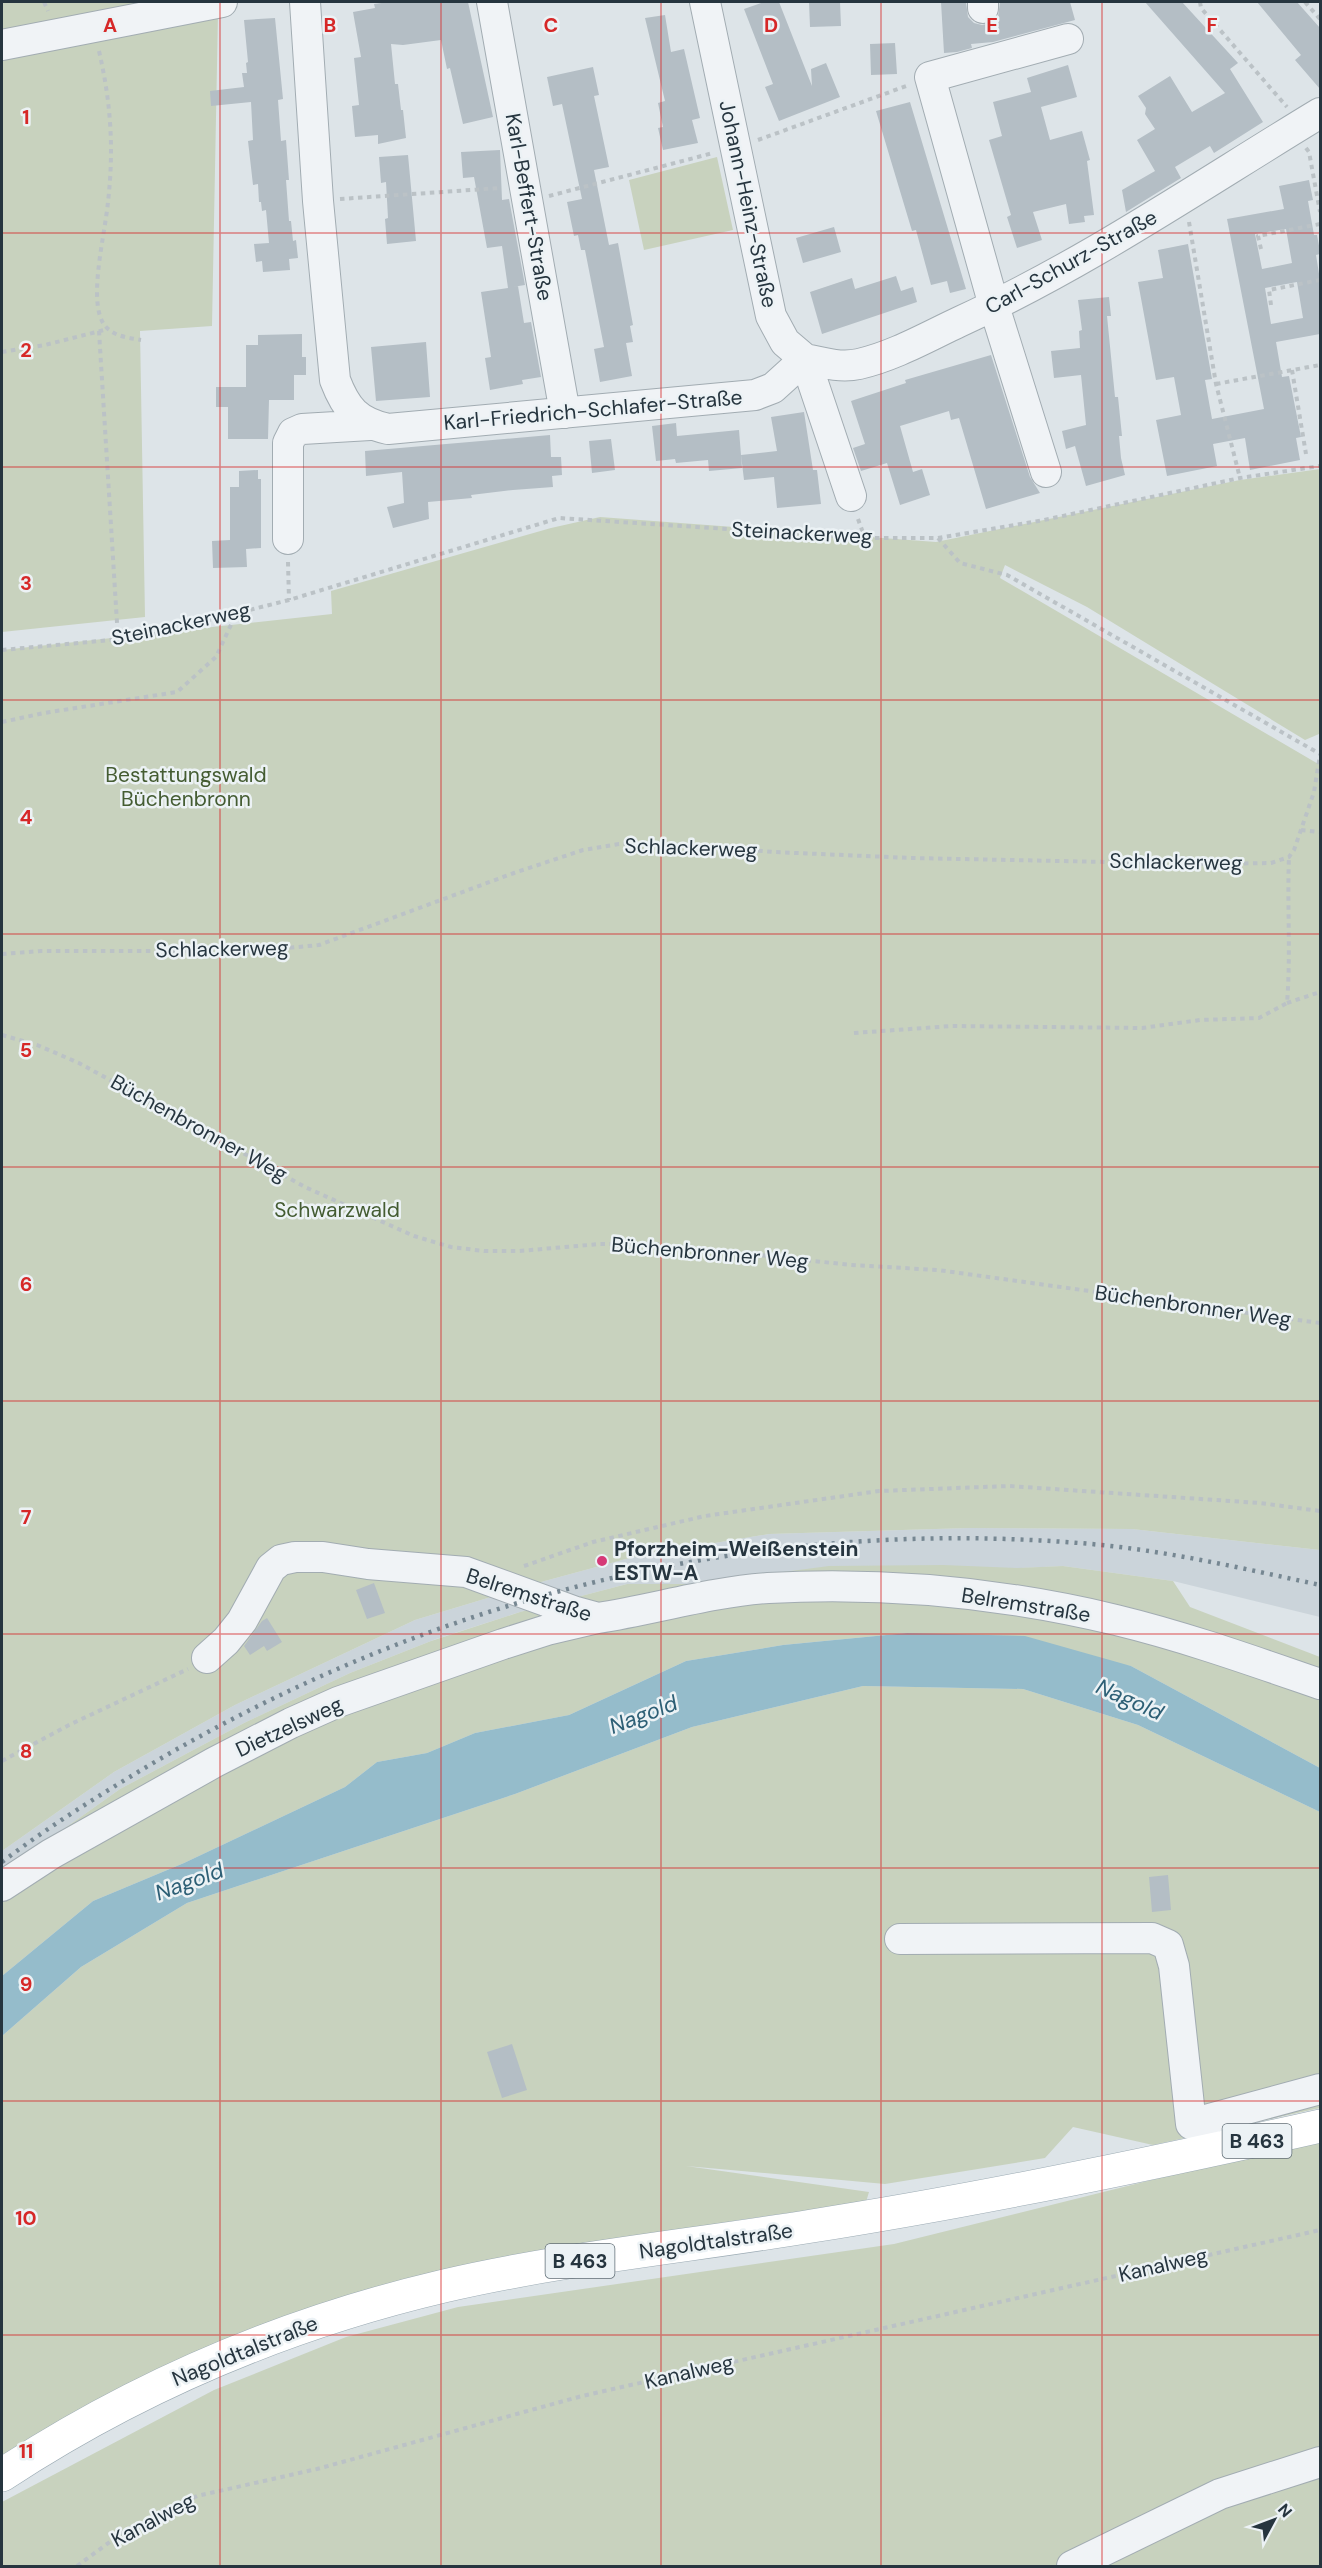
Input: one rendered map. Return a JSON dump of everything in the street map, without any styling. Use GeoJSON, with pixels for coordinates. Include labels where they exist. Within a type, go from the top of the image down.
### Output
{"type":"FeatureCollection","features":[{"type":"Feature","properties":{"kind":"main road","name":"Nagoldtalstraße"},"geometry":{"type":"LineString","coordinates":[[2,2475],[104,2414],[221,2358],[320,2320],[406,2296],[474,2280],[547,2267],[809,2227],[943,2203],[1193,2155],[1320,2126]]}},
{"type":"Feature","properties":{"kind":"street"},"geometry":{"type":"LineString","coordinates":[[2,45],[222,2]]}},
{"type":"Feature","properties":{"kind":"street"},"geometry":{"type":"LineString","coordinates":[[305,2],[318,201],[336,380],[343,400],[354,413],[370,425]]}},
{"type":"Feature","properties":{"kind":"street","name":"Karl-Beffert-Straße"},"geometry":{"type":"LineString","coordinates":[[492,2],[565,413]]}},
{"type":"Feature","properties":{"kind":"street","name":"Johann-Heinz-Straße"},"geometry":{"type":"LineString","coordinates":[[705,2],[771,316],[785,342],[805,359],[851,496]]}},
{"type":"Feature","properties":{"kind":"street"},"geometry":{"type":"LineString","coordinates":[[1046,472],[994,306],[930,77],[1068,39]]}},
{"type":"Feature","properties":{"kind":"street","name":"Carl-Schurz-Straße"},"geometry":{"type":"LineString","coordinates":[[805,359],[832,365],[857,364],[887,355],[994,306],[1185,198],[1306,122]]}},
{"type":"Feature","properties":{"kind":"street","name":"Karl-Friedrich-Schlafer-Straße"},"geometry":{"type":"LineString","coordinates":[[288,539],[288,443],[292,433],[302,429],[370,425],[388,429],[755,394],[772,388],[805,359]]}},
{"type":"Feature","properties":{"kind":"street","name":"Belremstraße"},"geometry":{"type":"LineString","coordinates":[[207,1658],[226,1641],[242,1621],[271,1568],[281,1560],[295,1557],[323,1557],[368,1564],[466,1572],[598,1618],[740,1591],[768,1588],[891,1588],[1048,1606],[1119,1621],[1235,1655],[1320,1684]]}},
{"type":"Feature","properties":{"kind":"street","name":"Dietzelsweg"},"geometry":{"type":"LineString","coordinates":[[2,1886],[51,1854],[215,1762],[291,1723],[338,1702],[503,1644],[547,1630],[598,1618]]}},
{"type":"Feature","properties":{"kind":"street"},"geometry":{"type":"LineString","coordinates":[[900,1939],[1152,1938],[1168,1945],[1174,1966],[1191,2124],[1320,2089]]}},
{"type":"Feature","properties":{"kind":"street"},"geometry":{"type":"LineString","coordinates":[[1072,2566],[1220,2494],[1320,2462]]}},
{"type":"Feature","properties":{"kind":"path"},"geometry":{"type":"LineString","coordinates":[[1200,2],[1201,8],[1306,122],[1320,212]]}},
{"type":"Feature","properties":{"kind":"path"},"geometry":{"type":"LineString","coordinates":[[1305,2],[1320,19]]}},
{"type":"Feature","properties":{"kind":"path"},"geometry":{"type":"LineString","coordinates":[[93,27],[108,93],[112,135],[108,200],[97,295],[100,317],[116,336],[141,340]]}},
{"type":"Feature","properties":{"kind":"path"},"geometry":{"type":"LineString","coordinates":[[318,201],[525,186]]}},
{"type":"Feature","properties":{"kind":"path"},"geometry":{"type":"LineString","coordinates":[[1185,198],[1216,384],[1240,478]]}},
{"type":"Feature","properties":{"kind":"path"},"geometry":{"type":"LineString","coordinates":[[1261,249],[1258,236],[1320,224]]}},
{"type":"Feature","properties":{"kind":"path"},"geometry":{"type":"LineString","coordinates":[[1271,305],[1269,290],[1320,280]]}},
{"type":"Feature","properties":{"kind":"path"},"geometry":{"type":"LineString","coordinates":[[2,352],[45,345],[108,329]]}},
{"type":"Feature","properties":{"kind":"path"},"geometry":{"type":"LineString","coordinates":[[99,331],[118,639]]}},
{"type":"Feature","properties":{"kind":"path"},"geometry":{"type":"LineString","coordinates":[[1216,384],[1320,365]]}},
{"type":"Feature","properties":{"kind":"path"},"geometry":{"type":"LineString","coordinates":[[1292,370],[1306,454]]}},
{"type":"Feature","properties":{"kind":"path","name":"Steinackerweg"},"geometry":{"type":"LineString","coordinates":[[2,650],[143,637],[289,600],[559,518],[865,538],[939,538],[1044,520],[1240,478],[1320,466]]}},
{"type":"Feature","properties":{"kind":"path"},"geometry":{"type":"LineString","coordinates":[[939,538],[960,563],[1007,574],[1320,754],[1314,792],[1294,850],[1288,857],[1287,1003]]}},
{"type":"Feature","properties":{"kind":"path"},"geometry":{"type":"LineString","coordinates":[[288,539],[289,600]]}},
{"type":"Feature","properties":{"kind":"path"},"geometry":{"type":"LineString","coordinates":[[2,722],[177,692],[216,657],[237,614]]}},
{"type":"Feature","properties":{"kind":"path"},"geometry":{"type":"LineString","coordinates":[[1301,830],[1320,832]]}},
{"type":"Feature","properties":{"kind":"path","name":"Schlackerweg"},"geometry":{"type":"LineString","coordinates":[[2,954],[41,951],[255,951],[319,945],[514,873],[583,850],[619,844],[659,843],[774,852],[911,858],[1195,864],[1271,863],[1288,857]]}},
{"type":"Feature","properties":{"kind":"path"},"geometry":{"type":"LineString","coordinates":[[854,1033],[952,1026],[1142,1028],[1200,1020],[1259,1017],[1287,1003],[1320,992]]}},
{"type":"Feature","properties":{"kind":"path","name":"Büchenbronner Weg"},"geometry":{"type":"LineString","coordinates":[[2,1035],[37,1045],[79,1063],[305,1187],[414,1236],[451,1247],[507,1251],[600,1244],[657,1244],[852,1265],[938,1270],[1320,1323]]}},
{"type":"Feature","properties":{"kind":"path"},"geometry":{"type":"LineString","coordinates":[[487,1580],[593,1542],[705,1516],[879,1491],[1009,1486],[1260,1503],[1320,1511]]}},
{"type":"Feature","properties":{"kind":"path"},"geometry":{"type":"LineString","coordinates":[[2,1761],[69,1725],[188,1670],[207,1658]]}},
{"type":"Feature","properties":{"kind":"path","name":"Kanalweg"},"geometry":{"type":"LineString","coordinates":[[77,2566],[126,2530],[197,2496],[317,2469],[594,2394],[1320,2230]]}},
{"type":"Feature","properties":{"kind":"shaded area"},"geometry":{"type":"Polygon","coordinates":[[[969,1528],[1132,1529],[1320,1550],[1320,1617],[1173,1581],[1063,1566],[691,1584],[627,1584],[520,1612],[436,1639],[350,1673],[244,1723],[120,1789],[2,1873],[2,1851],[114,1772],[235,1705],[415,1620],[637,1556],[769,1534],[969,1528]]]}},
{"type":"Feature","properties":{"kind":"green space"},"geometry":{"type":"Polygon","coordinates":[[[2,2],[212,2],[218,13],[212,326],[140,331],[145,617],[2,632],[2,2]]]}},
{"type":"Feature","properties":{"kind":"green space"},"geometry":{"type":"Polygon","coordinates":[[[717,157],[733,230],[644,250],[629,180],[717,157]]]}},
{"type":"Feature","properties":{"kind":"green space","name":"Schwarzwald"},"geometry":{"type":"Polygon","coordinates":[[[1320,469],[1320,730],[1319,734],[1305,740],[1087,607],[1005,565],[1000,578],[1320,765],[1320,1550],[1132,1529],[969,1528],[769,1534],[637,1556],[415,1620],[235,1705],[114,1772],[2,1851],[2,650],[332,614],[331,591],[551,528],[600,517],[936,542],[1240,480],[1320,469]]]}},
{"type":"Feature","properties":{"kind":"green space"},"geometry":{"type":"Polygon","coordinates":[[[943,1565],[1017,1568],[1063,1566],[1173,1581],[1190,1607],[1320,1657],[1320,1768],[1131,1666],[907,1633],[783,1645],[686,1661],[569,1715],[475,1733],[427,1753],[377,1762],[345,1787],[184,1863],[93,1901],[2,1976],[2,1873],[120,1789],[244,1723],[350,1673],[431,1641],[520,1612],[627,1584],[691,1584],[829,1566],[943,1565]]]}},
{"type":"Feature","properties":{"kind":"green space"},"geometry":{"type":"Polygon","coordinates":[[[863,1686],[1023,1689],[1138,1725],[1320,1812],[1320,2108],[1153,2145],[1073,2127],[1045,2158],[885,2184],[686,2166],[869,2192],[866,2202],[739,2220],[418,2278],[2,2464],[2,2036],[81,1967],[187,1903],[515,1794],[692,1727],[863,1686]]]}},
{"type":"Feature","properties":{"kind":"green space"},"geometry":{"type":"Polygon","coordinates":[[[1320,2138],[1320,2566],[2,2566],[2,2502],[214,2390],[346,2337],[458,2307],[894,2244],[1320,2138]]]}},
{"type":"Feature","properties":{"kind":"water","name":"Nagold"},"geometry":{"type":"Polygon","coordinates":[[[907,1633],[1025,1636],[1131,1666],[1320,1768],[1320,1812],[1138,1725],[1023,1689],[863,1686],[692,1727],[515,1794],[187,1903],[81,1967],[2,2036],[2,1976],[93,1901],[184,1863],[345,1787],[377,1762],[427,1753],[475,1733],[569,1715],[686,1661],[783,1645],[907,1633]]]}},
{"type":"Feature","properties":{"kind":"building"},"geometry":{"type":"Polygon","coordinates":[[[468,2],[493,117],[463,124],[441,40],[403,45],[391,44],[395,84],[398,84],[406,138],[378,144],[378,135],[355,137],[352,106],[359,105],[354,58],[361,57],[353,12],[375,8],[374,4],[468,2]]]}},
{"type":"Feature","properties":{"kind":"building"},"geometry":{"type":"Polygon","coordinates":[[[764,2],[779,2],[812,86],[811,69],[826,63],[840,97],[779,121],[765,87],[773,84],[744,9],[764,2]]]}},
{"type":"Feature","properties":{"kind":"building"},"geometry":{"type":"Polygon","coordinates":[[[809,2],[840,2],[841,26],[810,27],[809,2]]]}},
{"type":"Feature","properties":{"kind":"building"},"geometry":{"type":"Polygon","coordinates":[[[941,2],[966,2],[968,17],[974,23],[982,25],[991,23],[998,17],[1000,2],[1070,2],[1075,20],[993,42],[971,44],[972,48],[957,52],[944,53],[941,2]]]}},
{"type":"Feature","properties":{"kind":"building"},"geometry":{"type":"Polygon","coordinates":[[[1145,2],[1182,2],[1238,63],[1230,69],[1263,122],[1214,153],[1210,146],[1175,167],[1181,178],[1126,212],[1122,190],[1155,171],[1137,140],[1155,129],[1145,114],[1146,108],[1138,96],[1170,76],[1192,112],[1225,93],[1145,2]]]}},
{"type":"Feature","properties":{"kind":"building"},"geometry":{"type":"Polygon","coordinates":[[[1257,2],[1297,2],[1320,28],[1320,89],[1295,60],[1301,55],[1257,2]]]}},
{"type":"Feature","properties":{"kind":"building"},"geometry":{"type":"Polygon","coordinates":[[[665,15],[671,52],[684,49],[700,118],[692,120],[698,143],[663,150],[658,128],[663,127],[658,103],[665,101],[645,18],[665,15]]]}},
{"type":"Feature","properties":{"kind":"building"},"geometry":{"type":"Polygon","coordinates":[[[275,18],[283,99],[278,100],[281,141],[286,140],[289,221],[291,221],[293,241],[296,240],[298,258],[289,259],[290,270],[263,272],[262,261],[256,262],[254,244],[269,243],[266,210],[262,211],[261,202],[259,202],[258,184],[253,185],[248,141],[253,140],[251,102],[211,106],[210,91],[244,87],[242,73],[247,73],[246,63],[248,62],[244,20],[275,18]]]}},
{"type":"Feature","properties":{"kind":"building"},"geometry":{"type":"Polygon","coordinates":[[[895,43],[897,74],[871,75],[870,44],[895,43]]]}},
{"type":"Feature","properties":{"kind":"building"},"geometry":{"type":"Polygon","coordinates":[[[1068,65],[1077,97],[1041,107],[1050,140],[1082,131],[1090,160],[1087,161],[1094,215],[1084,216],[1085,222],[1069,224],[1066,204],[1033,212],[1042,240],[1017,248],[1007,217],[1011,215],[989,140],[1002,136],[993,102],[1031,92],[1027,78],[1068,65]]]}},
{"type":"Feature","properties":{"kind":"building"},"geometry":{"type":"Polygon","coordinates":[[[593,67],[599,95],[594,96],[609,167],[594,170],[609,245],[618,243],[633,325],[630,326],[633,342],[626,343],[632,376],[600,382],[594,349],[604,347],[585,250],[581,250],[578,235],[574,236],[567,202],[582,199],[562,104],[553,106],[547,77],[593,67]]]}},
{"type":"Feature","properties":{"kind":"building"},"geometry":{"type":"Polygon","coordinates":[[[910,102],[966,289],[950,293],[947,281],[931,285],[916,230],[912,231],[876,111],[910,102]]]}},
{"type":"Feature","properties":{"kind":"building"},"geometry":{"type":"Polygon","coordinates":[[[500,150],[502,200],[509,199],[525,285],[518,286],[524,323],[531,322],[541,377],[522,380],[523,384],[490,390],[485,358],[491,357],[481,292],[508,288],[502,246],[487,248],[474,177],[463,178],[461,152],[500,150]]]}},
{"type":"Feature","properties":{"kind":"building"},"geometry":{"type":"Polygon","coordinates":[[[408,155],[416,241],[387,244],[386,182],[381,183],[379,157],[408,155]]]}},
{"type":"Feature","properties":{"kind":"building"},"geometry":{"type":"Polygon","coordinates":[[[1309,180],[1313,200],[1308,201],[1314,235],[1317,235],[1320,251],[1320,254],[1316,255],[1320,280],[1320,334],[1276,342],[1282,377],[1289,376],[1301,437],[1296,438],[1300,460],[1250,470],[1245,438],[1213,444],[1217,466],[1167,476],[1156,420],[1181,415],[1174,377],[1156,380],[1138,282],[1163,278],[1158,250],[1188,244],[1212,379],[1205,380],[1212,419],[1264,409],[1227,219],[1284,209],[1279,186],[1309,180]],[[1286,229],[1255,234],[1262,269],[1292,263],[1286,229]],[[1297,282],[1265,288],[1271,324],[1303,318],[1297,282]]]}},
{"type":"Feature","properties":{"kind":"building"},"geometry":{"type":"Polygon","coordinates":[[[834,227],[841,252],[803,263],[796,238],[834,227]]]}},
{"type":"Feature","properties":{"kind":"building"},"geometry":{"type":"Polygon","coordinates":[[[896,276],[901,291],[913,287],[917,302],[822,334],[810,292],[852,278],[855,289],[896,276]]]}},
{"type":"Feature","properties":{"kind":"building"},"geometry":{"type":"Polygon","coordinates":[[[1109,297],[1111,316],[1107,316],[1115,397],[1118,397],[1122,436],[1119,436],[1121,458],[1125,475],[1086,486],[1075,446],[1066,449],[1062,431],[1086,425],[1081,375],[1054,378],[1051,351],[1080,348],[1079,331],[1082,330],[1078,300],[1109,297]]]}},
{"type":"Feature","properties":{"kind":"building"},"geometry":{"type":"Polygon","coordinates":[[[302,334],[302,357],[306,357],[306,375],[294,375],[294,400],[269,400],[268,439],[228,439],[228,407],[216,407],[216,387],[246,387],[246,345],[258,345],[258,335],[302,334]]]}},
{"type":"Feature","properties":{"kind":"building"},"geometry":{"type":"Polygon","coordinates":[[[426,342],[430,397],[376,401],[371,347],[426,342]]]}},
{"type":"Feature","properties":{"kind":"building"},"geometry":{"type":"Polygon","coordinates":[[[991,355],[1030,477],[1040,493],[986,509],[959,418],[951,420],[949,411],[900,426],[913,472],[922,469],[930,495],[900,505],[887,463],[861,471],[853,448],[865,444],[851,401],[906,383],[905,380],[991,355]]]}},
{"type":"Feature","properties":{"kind":"building"},"geometry":{"type":"Polygon","coordinates":[[[804,412],[813,470],[817,470],[821,504],[777,508],[774,477],[744,480],[741,455],[777,451],[771,417],[804,412]]]}},
{"type":"Feature","properties":{"kind":"building"},"geometry":{"type":"Polygon","coordinates":[[[676,423],[677,436],[739,430],[742,468],[709,471],[708,460],[676,463],[675,459],[656,461],[652,426],[676,423]]]}},
{"type":"Feature","properties":{"kind":"building"},"geometry":{"type":"Polygon","coordinates":[[[550,435],[551,457],[561,457],[562,475],[552,476],[553,487],[471,495],[472,498],[428,502],[429,519],[393,528],[387,507],[404,503],[402,472],[366,476],[365,451],[550,435]]]}},
{"type":"Feature","properties":{"kind":"building"},"geometry":{"type":"Polygon","coordinates":[[[611,439],[615,470],[592,473],[589,441],[611,439]]]}},
{"type":"Feature","properties":{"kind":"building"},"geometry":{"type":"Polygon","coordinates":[[[258,470],[258,479],[261,479],[261,548],[246,549],[247,567],[213,568],[212,541],[230,540],[230,487],[239,487],[239,471],[258,470]]]}},
{"type":"Feature","properties":{"kind":"building"},"geometry":{"type":"Polygon","coordinates":[[[374,1583],[385,1613],[367,1619],[356,1590],[374,1583]]]}},
{"type":"Feature","properties":{"kind":"building"},"geometry":{"type":"Polygon","coordinates":[[[267,1618],[282,1642],[267,1651],[264,1646],[250,1655],[244,1646],[262,1621],[267,1618]]]}},
{"type":"Feature","properties":{"kind":"building"},"geometry":{"type":"Polygon","coordinates":[[[1168,1875],[1171,1910],[1152,1912],[1149,1877],[1168,1875]]]}},
{"type":"Feature","properties":{"kind":"building"},"geometry":{"type":"Polygon","coordinates":[[[512,2044],[527,2090],[502,2098],[487,2052],[512,2044]]]}},
{"type":"Feature","properties":{"kind":"railway"},"geometry":{"type":"LineString","coordinates":[[2,1862],[55,1824],[129,1777],[256,1707],[367,1657],[480,1615],[596,1582],[714,1558],[835,1543],[956,1538],[1079,1543],[1140,1550],[1320,1585]]}},
{"type":"Feature","properties":{"kind":"place","name":"Pforzheim-Weißenstein ESTW-A"},"geometry":{"type":"Point","coordinates":[602,1561]}},
{"type":"Feature","properties":{"kind":"park label","name":"Bestattungswald Büchenbronn"},"geometry":{"type":"Point","coordinates":[186,787]}}]}
